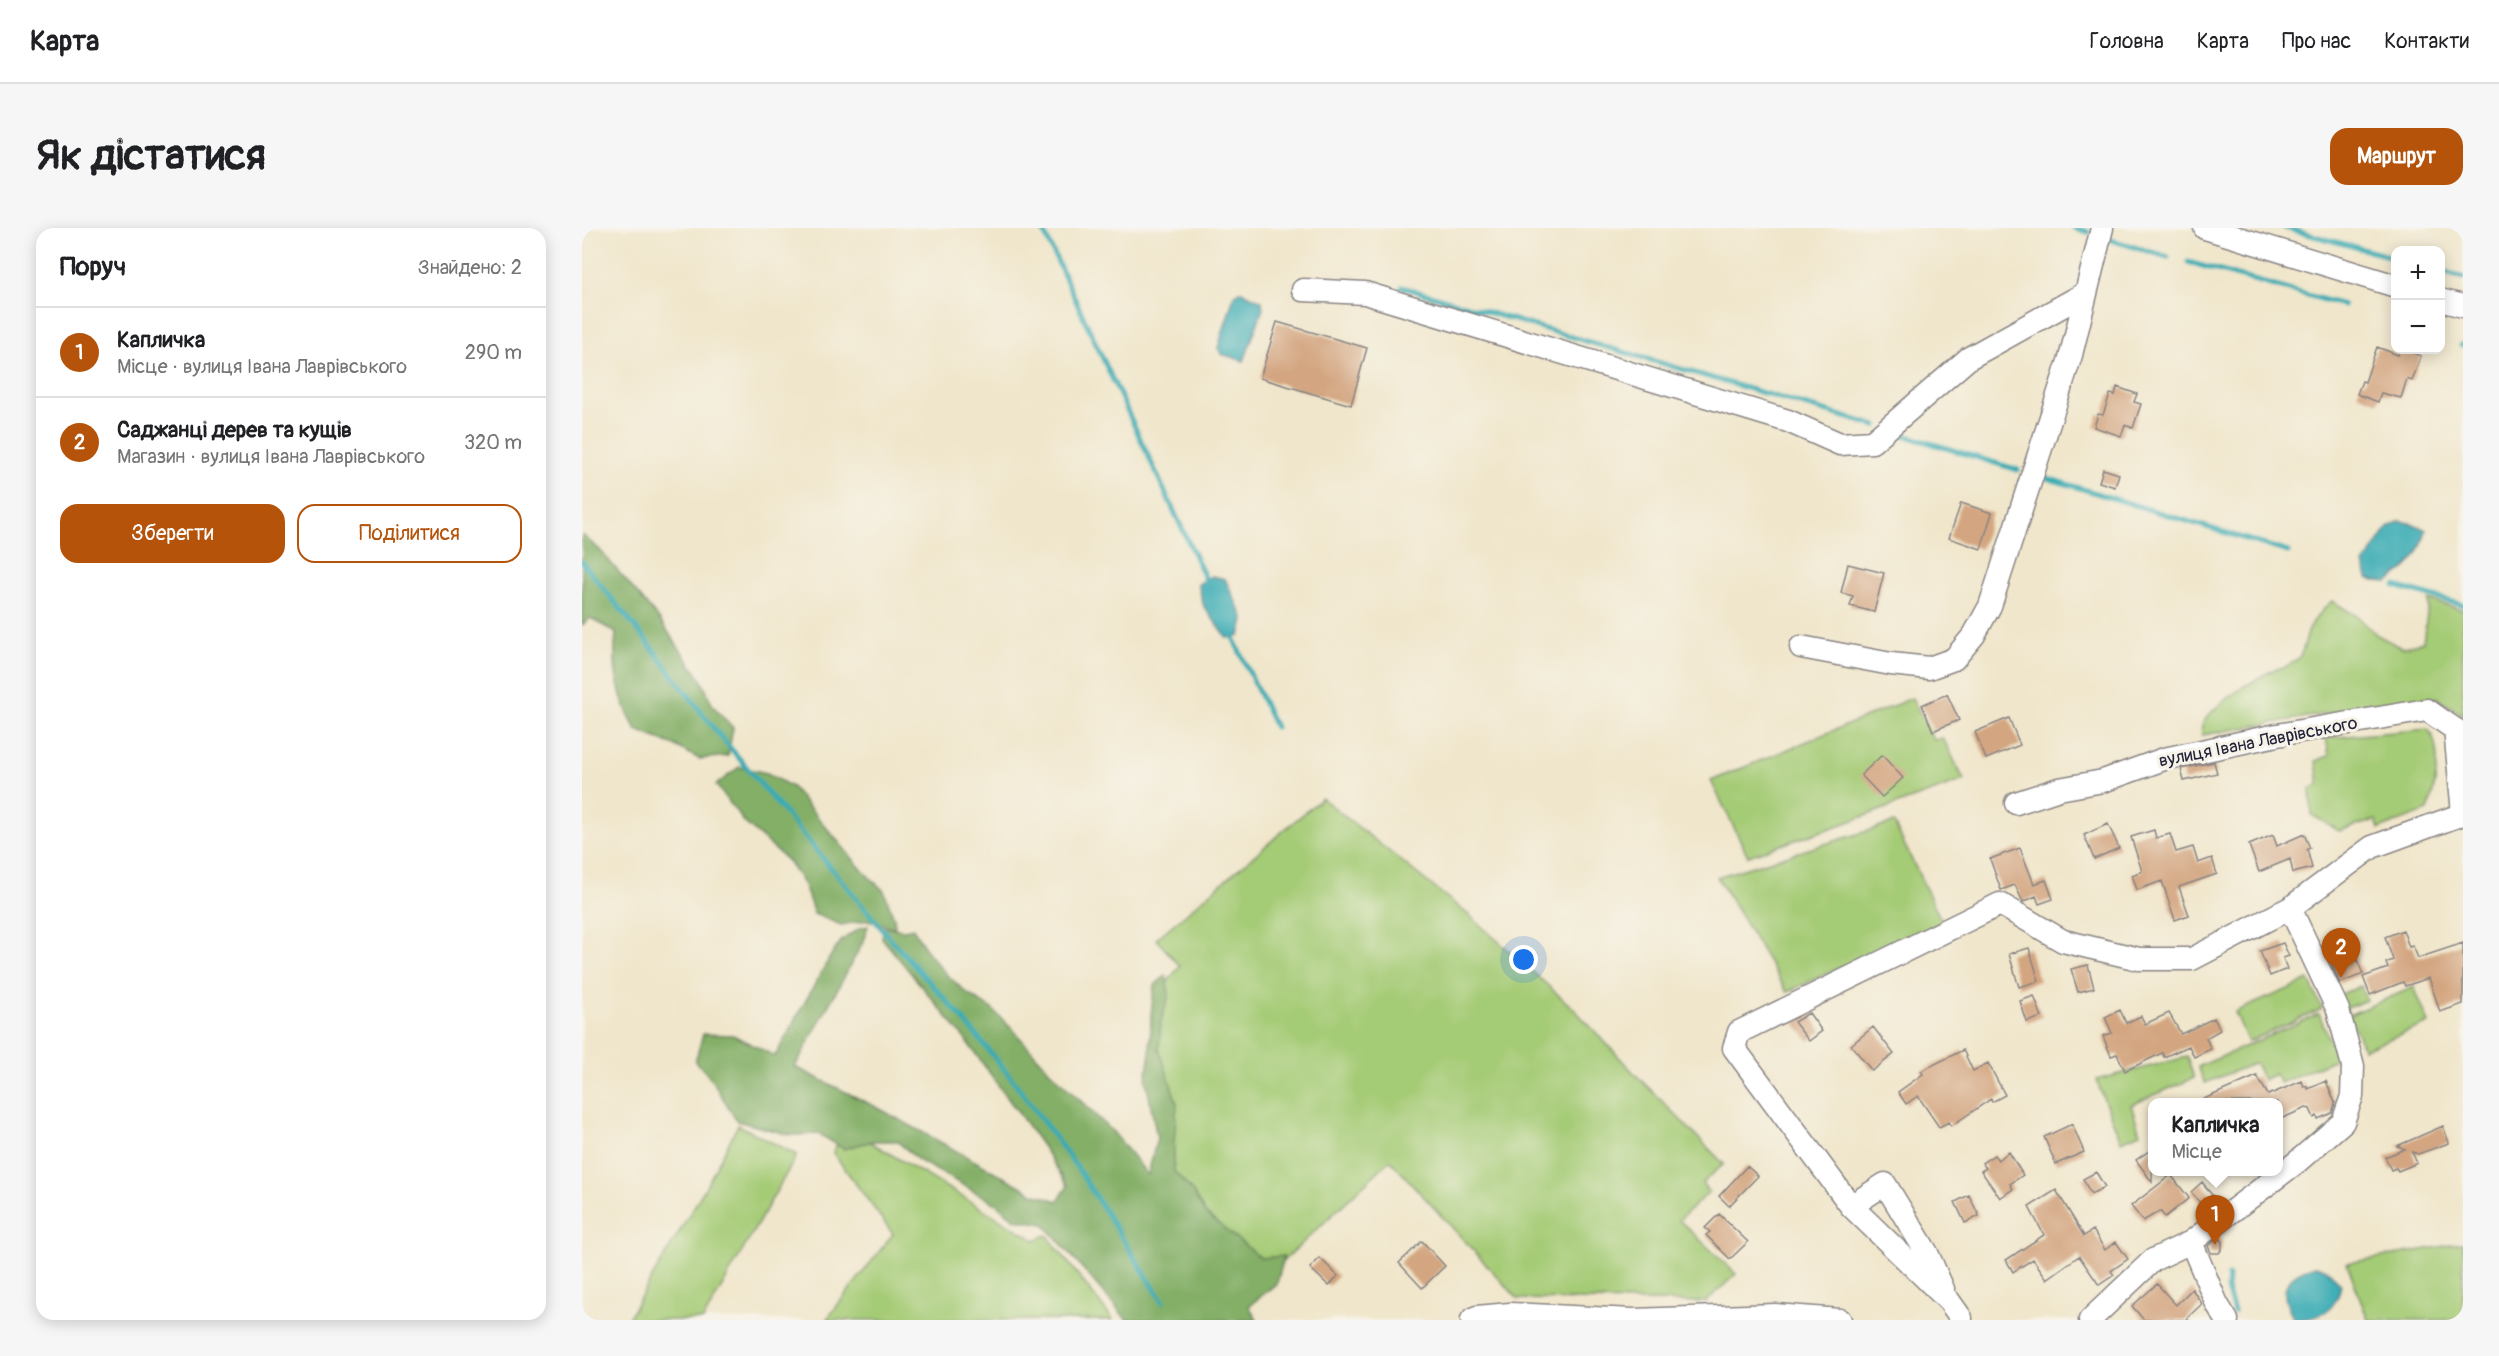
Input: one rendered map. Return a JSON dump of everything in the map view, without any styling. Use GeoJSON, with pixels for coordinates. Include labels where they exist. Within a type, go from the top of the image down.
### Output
{"type":"FeatureCollection","features":[{"type":"Feature","properties":{"kind":"street"},"geometry":{"type":"LineString","coordinates":[[1801,647],[1892,664],[1929,668],[1954,658],[1974,635],[1990,606],[2071,355],[2102,228]]}},
{"type":"Feature","properties":{"kind":"street"},"geometry":{"type":"LineString","coordinates":[[2205,228],[2391,284]]}},
{"type":"Feature","properties":{"kind":"street"},"geometry":{"type":"LineString","coordinates":[[1303,290],[1365,293],[1788,421],[1840,444],[1872,442],[1970,358],[2086,293]]}},
{"type":"Feature","properties":{"kind":"street"},"geometry":{"type":"LineString","coordinates":[[2445,301],[2463,306]]}},
{"type":"Feature","properties":{"kind":"street","name":"вулиця Івана Лаврівського"},"geometry":{"type":"LineString","coordinates":[[2016,803],[2059,789],[2103,781],[2164,759],[2277,735],[2427,710],[2459,732]]}},
{"type":"Feature","properties":{"kind":"street"},"geometry":{"type":"LineString","coordinates":[[1956,1315],[1851,1206],[1734,1047],[1739,1032],[2000,904],[2063,941],[2139,959],[2192,958],[2290,908],[2372,848],[2463,814],[2459,732]]}},
{"type":"Feature","properties":{"kind":"street"},"geometry":{"type":"LineString","coordinates":[[2283,1173],[2343,1122],[2352,1096],[2353,1066],[2338,1010],[2290,908]]}},
{"type":"Feature","properties":{"kind":"street"},"geometry":{"type":"LineString","coordinates":[[2090,1320],[2153,1260],[2191,1242],[2278,1176]]}},
{"type":"Feature","properties":{"kind":"street"},"geometry":{"type":"LineString","coordinates":[[1851,1206],[1886,1184],[1927,1253],[1956,1315]]}},
{"type":"Feature","properties":{"kind":"street"},"geometry":{"type":"LineString","coordinates":[[2191,1242],[2217,1304],[2227,1320]]}},
{"type":"Feature","properties":{"kind":"street"},"geometry":{"type":"LineString","coordinates":[[1473,1320],[1477,1317],[1510,1314],[1633,1320],[1776,1315],[1840,1320]]}},
{"type":"Feature","properties":{"kind":"green space"},"geometry":{"type":"Polygon","coordinates":[[[582,535],[599,549],[659,619],[701,679],[713,706],[733,728],[728,756],[699,759],[674,745],[636,730],[618,683],[615,660],[616,633],[591,618],[582,625],[582,535]]]}},
{"type":"Feature","properties":{"kind":"green space"},"geometry":{"type":"Polygon","coordinates":[[[2429,600],[2463,610],[2463,715],[2438,698],[2406,700],[2202,735],[2202,727],[2206,718],[2234,693],[2276,669],[2289,665],[2298,658],[2313,622],[2332,601],[2357,616],[2377,635],[2402,648],[2423,642],[2429,600]]]}},
{"type":"Feature","properties":{"kind":"green space"},"geometry":{"type":"Polygon","coordinates":[[[1912,698],[1934,740],[1943,738],[1964,780],[1748,856],[1711,781],[1912,698]]]}},
{"type":"Feature","properties":{"kind":"green space"},"geometry":{"type":"Polygon","coordinates":[[[2428,729],[2436,747],[2437,769],[2428,811],[2379,829],[2376,820],[2339,831],[2312,815],[2310,790],[2319,784],[2316,761],[2329,756],[2326,738],[2428,729]]]}},
{"type":"Feature","properties":{"kind":"green space"},"geometry":{"type":"Polygon","coordinates":[[[739,767],[767,773],[792,787],[864,872],[884,891],[894,918],[895,928],[868,920],[841,925],[814,914],[804,885],[788,861],[745,823],[716,785],[739,767]]]}},
{"type":"Feature","properties":{"kind":"green space"},"geometry":{"type":"Polygon","coordinates":[[[1322,798],[1470,916],[1574,1009],[1724,1164],[1702,1183],[1709,1192],[1679,1220],[1736,1274],[1706,1302],[1518,1299],[1390,1160],[1254,1289],[1179,1213],[1157,1138],[1155,998],[1180,966],[1156,939],[1322,798]]]}},
{"type":"Feature","properties":{"kind":"green space"},"geometry":{"type":"Polygon","coordinates":[[[1894,823],[1942,922],[1787,992],[1717,877],[1894,823]]]}},
{"type":"Feature","properties":{"kind":"green space"},"geometry":{"type":"Polygon","coordinates":[[[868,926],[862,944],[795,1067],[880,1109],[1033,1193],[1058,1201],[1068,1186],[1043,1147],[965,1039],[882,938],[884,927],[904,930],[913,928],[927,952],[947,975],[968,994],[992,1009],[1051,1072],[1113,1132],[1148,1175],[1157,1138],[1146,1080],[1150,1052],[1151,1015],[1154,986],[1166,975],[1169,995],[1161,1021],[1159,1049],[1177,1103],[1174,1171],[1193,1192],[1205,1213],[1261,1258],[1284,1256],[1277,1283],[1249,1306],[1257,1320],[1127,1320],[1044,1224],[1015,1219],[995,1203],[918,1160],[897,1141],[872,1141],[844,1149],[819,1134],[790,1135],[737,1121],[713,1082],[695,1062],[703,1034],[733,1035],[775,1056],[830,957],[842,940],[860,928],[868,926]]]}},
{"type":"Feature","properties":{"kind":"green space"},"geometry":{"type":"Polygon","coordinates":[[[2309,980],[2322,1009],[2248,1042],[2235,1012],[2309,980]]]}},
{"type":"Feature","properties":{"kind":"green space"},"geometry":{"type":"Polygon","coordinates":[[[2361,986],[2366,1000],[2345,1009],[2339,995],[2361,986]]]}},
{"type":"Feature","properties":{"kind":"green space"},"geometry":{"type":"Polygon","coordinates":[[[2414,987],[2429,1023],[2364,1049],[2349,1015],[2414,987]]]}},
{"type":"Feature","properties":{"kind":"green space"},"geometry":{"type":"Polygon","coordinates":[[[2319,1014],[2337,1058],[2280,1083],[2275,1074],[2263,1080],[2255,1063],[2205,1083],[2198,1067],[2319,1014]]]}},
{"type":"Feature","properties":{"kind":"green space"},"geometry":{"type":"Polygon","coordinates":[[[2187,1057],[2194,1078],[2131,1105],[2140,1133],[2121,1141],[2096,1080],[2187,1057]]]}},
{"type":"Feature","properties":{"kind":"green space"},"geometry":{"type":"Polygon","coordinates":[[[738,1125],[797,1155],[703,1320],[627,1320],[704,1190],[738,1125]]]}},
{"type":"Feature","properties":{"kind":"green space"},"geometry":{"type":"Polygon","coordinates":[[[845,1127],[1035,1240],[1047,1235],[1113,1320],[826,1320],[893,1234],[833,1153],[845,1127]]]}},
{"type":"Feature","properties":{"kind":"green space"},"geometry":{"type":"Polygon","coordinates":[[[2463,1243],[2463,1320],[2368,1320],[2347,1263],[2463,1243]]]}},
{"type":"Feature","properties":{"kind":"water"},"geometry":{"type":"Polygon","coordinates":[[[1241,291],[1262,301],[1263,309],[1244,361],[1221,354],[1218,348],[1234,296],[1241,291]]]}},
{"type":"Feature","properties":{"kind":"water"},"geometry":{"type":"Polygon","coordinates":[[[2400,521],[2426,530],[2417,554],[2388,582],[2374,581],[2368,578],[2364,564],[2388,528],[2400,521]]]}},
{"type":"Feature","properties":{"kind":"water"},"geometry":{"type":"Polygon","coordinates":[[[1212,576],[1225,579],[1244,619],[1240,636],[1227,638],[1204,607],[1198,584],[1212,576]]]}},
{"type":"Feature","properties":{"kind":"water"},"geometry":{"type":"Polygon","coordinates":[[[2316,1266],[2329,1271],[2341,1285],[2339,1294],[2325,1312],[2311,1318],[2294,1319],[2286,1300],[2287,1285],[2290,1279],[2297,1274],[2316,1266]]]}},
{"type":"Feature","properties":{"kind":"building"},"geometry":{"type":"Polygon","coordinates":[[[1277,322],[1367,348],[1351,405],[1260,378],[1277,322]]]}},
{"type":"Feature","properties":{"kind":"building"},"geometry":{"type":"Polygon","coordinates":[[[2377,347],[2391,354],[2421,356],[2412,381],[2407,379],[2401,398],[2381,393],[2378,402],[2357,394],[2362,381],[2365,382],[2377,347]]]}},
{"type":"Feature","properties":{"kind":"building"},"geometry":{"type":"Polygon","coordinates":[[[2117,387],[2137,394],[2134,402],[2141,404],[2133,428],[2125,425],[2121,436],[2094,427],[2098,414],[2103,415],[2110,394],[2115,395],[2117,387]]]}},
{"type":"Feature","properties":{"kind":"building"},"geometry":{"type":"Polygon","coordinates":[[[2103,469],[2119,474],[2115,487],[2099,482],[2103,469]]]}},
{"type":"Feature","properties":{"kind":"building"},"geometry":{"type":"Polygon","coordinates":[[[1961,503],[1992,513],[1981,549],[1949,538],[1961,503]]]}},
{"type":"Feature","properties":{"kind":"building"},"geometry":{"type":"Polygon","coordinates":[[[1848,564],[1884,573],[1874,612],[1850,606],[1853,596],[1841,593],[1848,564]]]}},
{"type":"Feature","properties":{"kind":"building"},"geometry":{"type":"Polygon","coordinates":[[[1947,694],[1959,720],[1933,731],[1922,705],[1947,694]]]}},
{"type":"Feature","properties":{"kind":"building"},"geometry":{"type":"Polygon","coordinates":[[[2009,718],[2020,745],[1986,759],[1975,732],[2009,718]]]}},
{"type":"Feature","properties":{"kind":"building"},"geometry":{"type":"Polygon","coordinates":[[[1882,755],[1903,778],[1882,797],[1861,775],[1882,755]]]}},
{"type":"Feature","properties":{"kind":"building"},"geometry":{"type":"Polygon","coordinates":[[[2214,762],[2217,773],[2184,781],[2181,769],[2214,762]]]}},
{"type":"Feature","properties":{"kind":"building"},"geometry":{"type":"Polygon","coordinates":[[[2108,824],[2119,848],[2094,859],[2084,835],[2108,824]]]}},
{"type":"Feature","properties":{"kind":"building"},"geometry":{"type":"Polygon","coordinates":[[[2154,830],[2156,838],[2170,834],[2176,852],[2193,847],[2198,863],[2212,858],[2217,874],[2179,887],[2189,915],[2175,920],[2162,881],[2137,890],[2132,875],[2142,871],[2131,837],[2154,830]]]}},
{"type":"Feature","properties":{"kind":"building"},"geometry":{"type":"Polygon","coordinates":[[[2304,834],[2310,848],[2307,849],[2312,868],[2293,873],[2290,859],[2259,872],[2249,845],[2273,835],[2277,846],[2304,834]]]}},
{"type":"Feature","properties":{"kind":"building"},"geometry":{"type":"Polygon","coordinates":[[[2020,848],[2034,884],[2046,880],[2053,899],[2039,904],[2036,896],[2023,902],[2015,885],[2001,890],[1990,859],[2020,848]]]}},
{"type":"Feature","properties":{"kind":"building"},"geometry":{"type":"Polygon","coordinates":[[[2403,930],[2409,947],[2413,946],[2418,958],[2463,943],[2463,1004],[2440,1012],[2429,978],[2405,986],[2403,982],[2370,995],[2363,977],[2388,968],[2386,963],[2393,960],[2385,937],[2403,930]]]}},
{"type":"Feature","properties":{"kind":"building"},"geometry":{"type":"Polygon","coordinates":[[[2283,943],[2289,956],[2283,958],[2287,969],[2270,976],[2260,951],[2283,943]]]}},
{"type":"Feature","properties":{"kind":"building"},"geometry":{"type":"Polygon","coordinates":[[[2029,948],[2039,981],[2019,987],[2009,954],[2029,948]]]}},
{"type":"Feature","properties":{"kind":"building"},"geometry":{"type":"Polygon","coordinates":[[[2355,955],[2363,974],[2340,983],[2332,965],[2355,955]]]}},
{"type":"Feature","properties":{"kind":"building"},"geometry":{"type":"Polygon","coordinates":[[[2088,965],[2094,988],[2078,992],[2071,969],[2088,965]]]}},
{"type":"Feature","properties":{"kind":"building"},"geometry":{"type":"Polygon","coordinates":[[[2034,996],[2042,1017],[2027,1022],[2020,1001],[2034,996]]]}},
{"type":"Feature","properties":{"kind":"building"},"geometry":{"type":"Polygon","coordinates":[[[2120,1010],[2126,1023],[2141,1016],[2145,1024],[2169,1013],[2181,1034],[2214,1018],[2220,1030],[2206,1038],[2211,1049],[2194,1057],[2189,1046],[2164,1057],[2162,1053],[2125,1071],[2117,1054],[2111,1056],[2103,1036],[2112,1033],[2105,1017],[2120,1010]]]}},
{"type":"Feature","properties":{"kind":"building"},"geometry":{"type":"Polygon","coordinates":[[[1809,1013],[1822,1031],[1809,1041],[1794,1022],[1809,1013]]]}},
{"type":"Feature","properties":{"kind":"building"},"geometry":{"type":"Polygon","coordinates":[[[1873,1027],[1894,1054],[1872,1071],[1851,1045],[1873,1027]]]}},
{"type":"Feature","properties":{"kind":"building"},"geometry":{"type":"Polygon","coordinates":[[[1963,1050],[1973,1071],[1988,1063],[2005,1095],[1992,1102],[1991,1099],[1951,1126],[1949,1122],[1939,1127],[1918,1096],[1906,1104],[1898,1092],[1923,1074],[1921,1071],[1963,1050]]]}},
{"type":"Feature","properties":{"kind":"building"},"geometry":{"type":"Polygon","coordinates":[[[2257,1076],[2268,1095],[2302,1081],[2304,1087],[2307,1086],[2308,1089],[2326,1081],[2335,1103],[2332,1113],[2318,1119],[2317,1116],[2314,1118],[2310,1109],[2306,1108],[2283,1118],[2283,1098],[2206,1098],[2257,1076]]]}},
{"type":"Feature","properties":{"kind":"building"},"geometry":{"type":"Polygon","coordinates":[[[2072,1124],[2084,1152],[2056,1164],[2044,1137],[2072,1124]]]}},
{"type":"Feature","properties":{"kind":"building"},"geometry":{"type":"Polygon","coordinates":[[[2443,1126],[2449,1143],[2418,1154],[2412,1152],[2417,1163],[2398,1171],[2396,1168],[2391,1170],[2385,1157],[2405,1149],[2397,1146],[2443,1126]]]}},
{"type":"Feature","properties":{"kind":"building"},"geometry":{"type":"Polygon","coordinates":[[[2009,1152],[2023,1175],[2010,1184],[2013,1189],[2000,1198],[1981,1171],[1986,1168],[1982,1163],[1994,1155],[1998,1160],[2009,1152]]]}},
{"type":"Feature","properties":{"kind":"building"},"geometry":{"type":"Polygon","coordinates":[[[2148,1152],[2148,1176],[2152,1176],[2152,1182],[2136,1160],[2148,1152]]]}},
{"type":"Feature","properties":{"kind":"building"},"geometry":{"type":"Polygon","coordinates":[[[1747,1166],[1758,1176],[1729,1206],[1719,1196],[1747,1166]]]}},
{"type":"Feature","properties":{"kind":"building"},"geometry":{"type":"Polygon","coordinates":[[[2096,1172],[2105,1187],[2091,1194],[2083,1179],[2096,1172]]]}},
{"type":"Feature","properties":{"kind":"building"},"geometry":{"type":"Polygon","coordinates":[[[2170,1176],[2189,1198],[2165,1217],[2160,1211],[2143,1221],[2131,1206],[2170,1176]]]}},
{"type":"Feature","properties":{"kind":"building"},"geometry":{"type":"Polygon","coordinates":[[[2202,1182],[2219,1204],[2208,1212],[2191,1192],[2202,1182]]]}},
{"type":"Feature","properties":{"kind":"building"},"geometry":{"type":"Polygon","coordinates":[[[2056,1190],[2084,1236],[2093,1230],[2105,1250],[2116,1242],[2128,1259],[2111,1271],[2114,1275],[2099,1285],[2079,1256],[2047,1279],[2033,1259],[2013,1272],[2006,1260],[2044,1235],[2029,1207],[2056,1190]]]}},
{"type":"Feature","properties":{"kind":"building"},"geometry":{"type":"Polygon","coordinates":[[[1969,1195],[1979,1216],[1965,1223],[1955,1202],[1969,1195]]]}},
{"type":"Feature","properties":{"kind":"building"},"geometry":{"type":"Polygon","coordinates":[[[1719,1214],[1748,1242],[1730,1259],[1706,1235],[1710,1232],[1705,1228],[1719,1214]]]}},
{"type":"Feature","properties":{"kind":"building"},"geometry":{"type":"Polygon","coordinates":[[[2219,1238],[2222,1241],[2222,1249],[2219,1253],[2211,1253],[2208,1246],[2219,1238]]]}},
{"type":"Feature","properties":{"kind":"building"},"geometry":{"type":"Polygon","coordinates":[[[1422,1241],[1445,1266],[1422,1288],[1399,1263],[1422,1241]]]}},
{"type":"Feature","properties":{"kind":"building"},"geometry":{"type":"Polygon","coordinates":[[[1320,1258],[1338,1276],[1329,1286],[1310,1268],[1320,1258]]]}},
{"type":"Feature","properties":{"kind":"building"},"geometry":{"type":"Polygon","coordinates":[[[2157,1284],[2176,1305],[2192,1289],[2202,1304],[2187,1318],[2189,1320],[2144,1320],[2132,1306],[2157,1284]]]}},
{"type":"Feature","properties":{"kind":"waterway"},"geometry":{"type":"LineString","coordinates":[[1042,228],[1208,584]]}},
{"type":"Feature","properties":{"kind":"waterway"},"geometry":{"type":"LineString","coordinates":[[2074,228],[2088,232]]}},
{"type":"Feature","properties":{"kind":"waterway"},"geometry":{"type":"LineString","coordinates":[[2285,228],[2391,257]]}},
{"type":"Feature","properties":{"kind":"waterway"},"geometry":{"type":"LineString","coordinates":[[2111,240],[2168,257]]}},
{"type":"Feature","properties":{"kind":"waterway"},"geometry":{"type":"LineString","coordinates":[[2188,262],[2343,305]]}},
{"type":"Feature","properties":{"kind":"waterway"},"geometry":{"type":"LineString","coordinates":[[2445,273],[2463,278]]}},
{"type":"Feature","properties":{"kind":"waterway"},"geometry":{"type":"LineString","coordinates":[[1402,287],[1876,426]]}},
{"type":"Feature","properties":{"kind":"waterway"},"geometry":{"type":"LineString","coordinates":[[1894,432],[2018,470]]}},
{"type":"Feature","properties":{"kind":"waterway"},"geometry":{"type":"LineString","coordinates":[[2047,478],[2288,552]]}},
{"type":"Feature","properties":{"kind":"waterway"},"geometry":{"type":"LineString","coordinates":[[582,562],[712,726],[893,942],[964,1020],[1012,1079],[1076,1166],[1163,1302]]}},
{"type":"Feature","properties":{"kind":"waterway"},"geometry":{"type":"LineString","coordinates":[[2395,586],[2463,605]]}},
{"type":"Feature","properties":{"kind":"waterway"},"geometry":{"type":"LineString","coordinates":[[1230,631],[1275,727]]}},
{"type":"Feature","properties":{"kind":"waterway"},"geometry":{"type":"LineString","coordinates":[[2228,1276],[2227,1289],[2234,1312]]}},
{"type":"Feature","properties":{"kind":"place","name":"Саджанці дерев та кущів"},"geometry":{"type":"Point","coordinates":[2341,978]}},
{"type":"Feature","properties":{"kind":"place","name":"Капличка"},"geometry":{"type":"Point","coordinates":[2215,1245]}}]}
